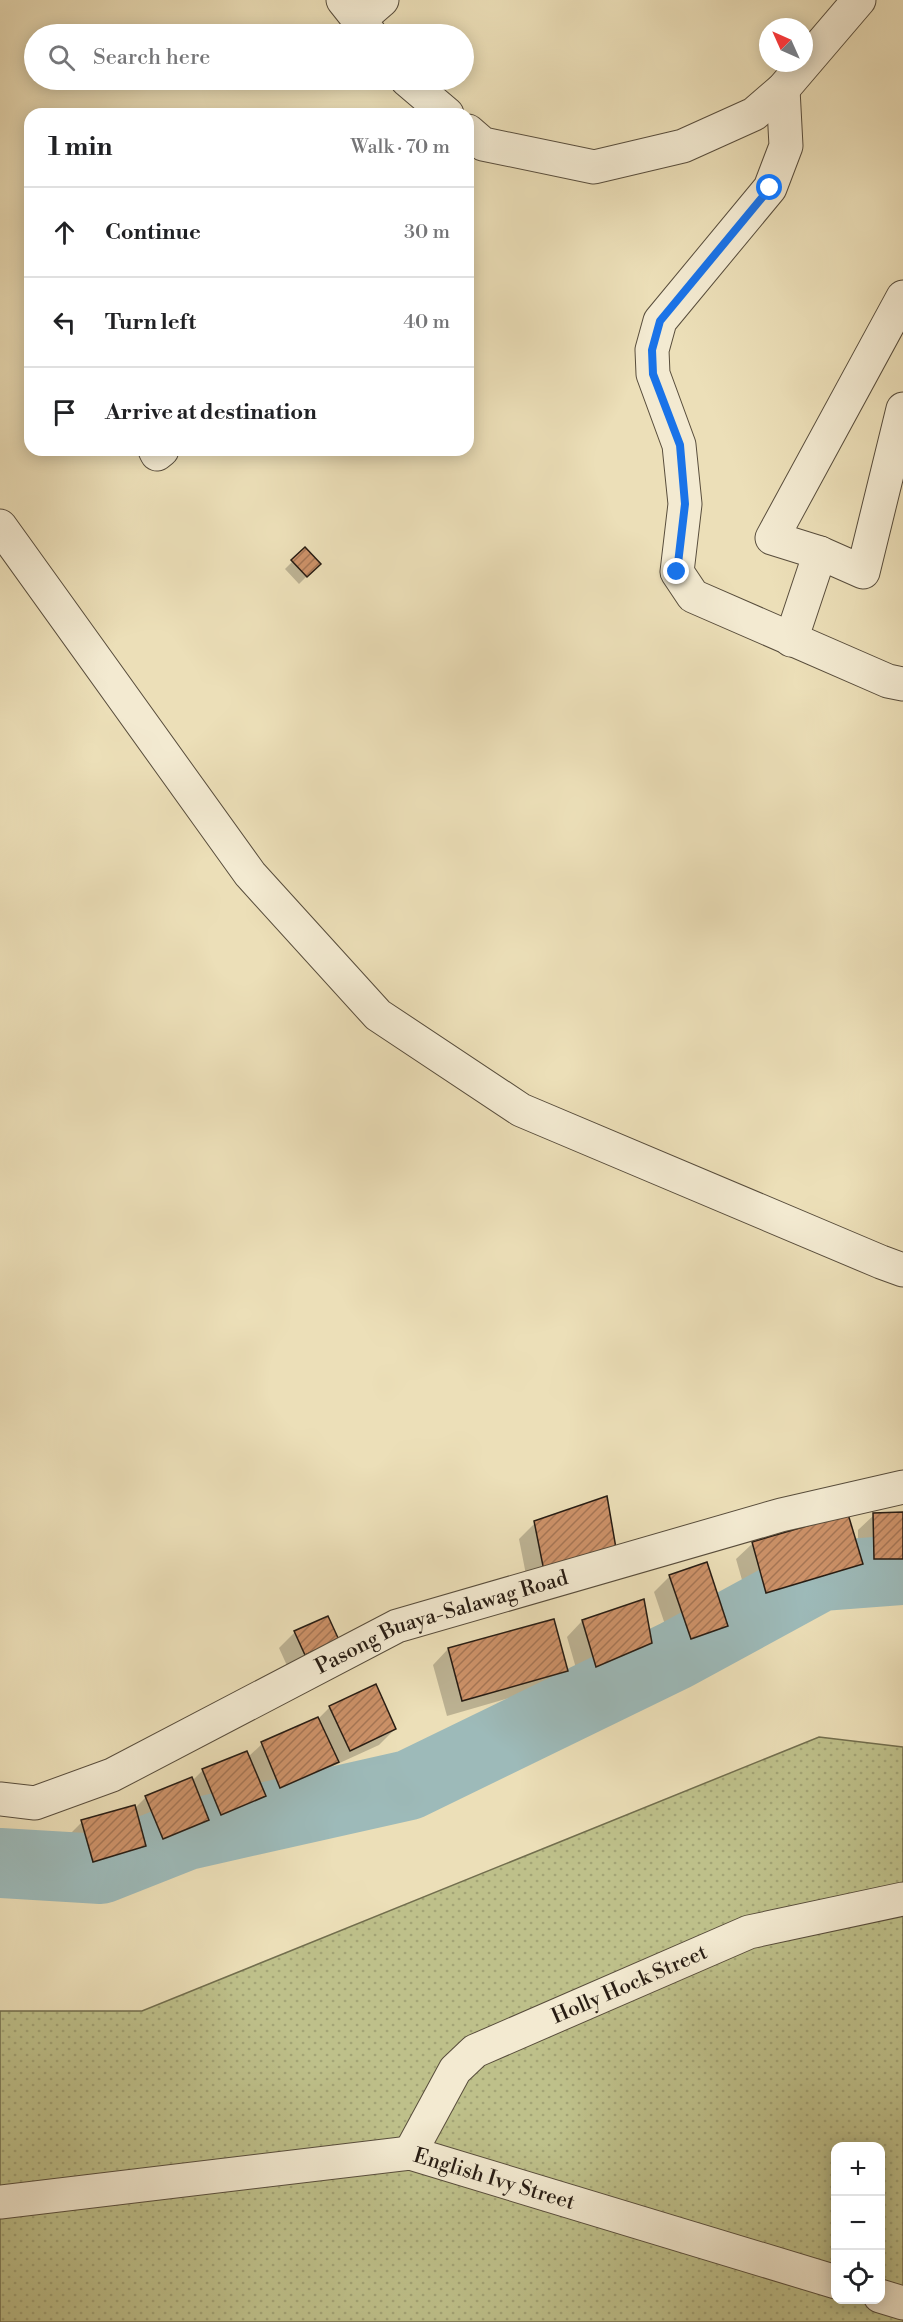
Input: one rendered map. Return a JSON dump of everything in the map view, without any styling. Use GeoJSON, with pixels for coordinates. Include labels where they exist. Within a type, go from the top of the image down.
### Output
{"type":"FeatureCollection","features":[{"type":"Feature","properties":{"kind":"street"},"geometry":{"type":"LineString","coordinates":[[474,136],[483,144],[594,167],[683,146],[754,114],[783,89],[859,0]]}},
{"type":"Feature","properties":{"kind":"street"},"geometry":{"type":"LineString","coordinates":[[783,89],[786,146],[770,188],[660,321],[652,350],[653,374],[680,445],[685,504],[677,572],[693,596],[888,681],[903,684]]}},
{"type":"Feature","properties":{"kind":"street"},"geometry":{"type":"LineString","coordinates":[[419,90],[440,108]]}},
{"type":"Feature","properties":{"kind":"street"},"geometry":{"type":"LineString","coordinates":[[903,297],[772,538],[820,553],[863,572],[903,409]]}},
{"type":"Feature","properties":{"kind":"street"},"geometry":{"type":"LineString","coordinates":[[0,526],[250,874],[378,1015],[521,1110],[881,1263],[903,1270]]}},
{"type":"Feature","properties":{"kind":"street"},"geometry":{"type":"LineString","coordinates":[[791,640],[820,553]]}},
{"type":"Feature","properties":{"kind":"street","name":"Pasong Buaya-Salawag Road"},"geometry":{"type":"LineString","coordinates":[[0,1800],[35,1803],[112,1775],[397,1626],[780,1515],[903,1487]]}},
{"type":"Feature","properties":{"kind":"street","name":"Holly Hock Street"},"geometry":{"type":"LineString","coordinates":[[410,2153],[455,2070],[475,2051],[749,1932],[903,1899]]}},
{"type":"Feature","properties":{"kind":"street","name":"English Ivy Street"},"geometry":{"type":"LineString","coordinates":[[0,2202],[410,2153],[831,2280]]}},
{"type":"Feature","properties":{"kind":"street"},"geometry":{"type":"LineString","coordinates":[[885,2298],[903,2303]]}},
{"type":"Feature","properties":{"kind":"green space"},"geometry":{"type":"Polygon","coordinates":[[[819,1737],[903,1747],[903,2322],[0,2322],[0,2011],[142,2011],[819,1737]]]}},
{"type":"Feature","properties":{"kind":"building"},"geometry":{"type":"Polygon","coordinates":[[[305,547],[321,564],[307,577],[291,560],[305,547]]]}},
{"type":"Feature","properties":{"kind":"building"},"geometry":{"type":"Polygon","coordinates":[[[607,1496],[617,1554],[545,1576],[534,1521],[607,1496]]]}},
{"type":"Feature","properties":{"kind":"building"},"geometry":{"type":"Polygon","coordinates":[[[903,1512],[903,1559],[874,1559],[873,1513],[903,1512]]]}},
{"type":"Feature","properties":{"kind":"building"},"geometry":{"type":"Polygon","coordinates":[[[848,1514],[863,1564],[766,1593],[752,1542],[848,1514]]]}},
{"type":"Feature","properties":{"kind":"building"},"geometry":{"type":"Polygon","coordinates":[[[707,1562],[728,1626],[691,1639],[669,1575],[707,1562]]]}},
{"type":"Feature","properties":{"kind":"building"},"geometry":{"type":"Polygon","coordinates":[[[644,1599],[652,1643],[596,1667],[582,1620],[644,1599]]]}},
{"type":"Feature","properties":{"kind":"building"},"geometry":{"type":"Polygon","coordinates":[[[328,1616],[339,1640],[305,1655],[294,1631],[328,1616]]]}},
{"type":"Feature","properties":{"kind":"building"},"geometry":{"type":"Polygon","coordinates":[[[554,1619],[568,1671],[462,1701],[448,1648],[554,1619]]]}},
{"type":"Feature","properties":{"kind":"building"},"geometry":{"type":"Polygon","coordinates":[[[376,1684],[396,1729],[350,1751],[329,1706],[376,1684]]]}},
{"type":"Feature","properties":{"kind":"building"},"geometry":{"type":"Polygon","coordinates":[[[318,1717],[339,1762],[280,1788],[261,1742],[318,1717]]]}},
{"type":"Feature","properties":{"kind":"building"},"geometry":{"type":"Polygon","coordinates":[[[247,1751],[266,1796],[221,1815],[202,1769],[247,1751]]]}},
{"type":"Feature","properties":{"kind":"building"},"geometry":{"type":"Polygon","coordinates":[[[192,1777],[209,1820],[163,1839],[145,1796],[192,1777]]]}},
{"type":"Feature","properties":{"kind":"building"},"geometry":{"type":"Polygon","coordinates":[[[135,1805],[146,1846],[93,1862],[81,1820],[135,1805]]]}},
{"type":"Feature","properties":{"kind":"waterway"},"geometry":{"type":"LineString","coordinates":[[0,1863],[101,1869],[187,1835],[409,1785],[676,1655],[821,1576],[903,1570]]}},
{"type":"Feature","properties":{"kind":"route"},"geometry":{"type":"LineString","coordinates":[[677,572],[685,504],[680,445],[653,374],[652,350],[660,321],[770,188]]}}]}
